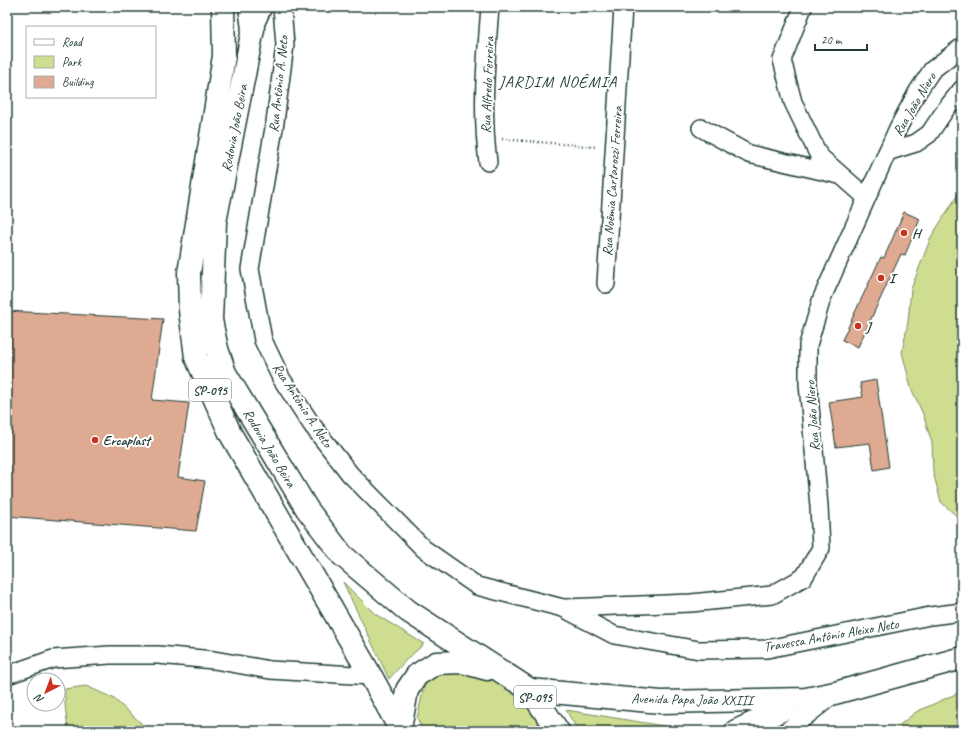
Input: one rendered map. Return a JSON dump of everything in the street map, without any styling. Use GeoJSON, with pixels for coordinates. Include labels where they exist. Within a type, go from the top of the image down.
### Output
{"type":"FeatureCollection","features":[{"type":"Feature","properties":{"kind":"main road","name":"Rodovia João Beira"},"geometry":{"type":"LineString","coordinates":[[223,7],[224,56],[189,273],[190,310],[196,357],[230,433],[401,730]]}},
{"type":"Feature","properties":{"kind":"main road","name":"Rodovia João Beira"},"geometry":{"type":"LineString","coordinates":[[250,7],[253,30],[215,222],[211,320],[217,348],[225,373],[307,509],[342,555],[408,611],[530,690],[558,731]]}},
{"type":"Feature","properties":{"kind":"main road","name":"Avenida Papa João XXIII"},"geometry":{"type":"LineString","coordinates":[[736,731],[806,700],[962,658]]}},
{"type":"Feature","properties":{"kind":"main road"},"geometry":{"type":"LineString","coordinates":[[401,730],[407,690],[417,675],[436,663],[462,662],[502,672]]}},
{"type":"Feature","properties":{"kind":"main road","name":"Avenida Papa João XXIII"},"geometry":{"type":"LineString","coordinates":[[530,690],[661,702],[806,700]]}},
{"type":"Feature","properties":{"kind":"street"},"geometry":{"type":"LineString","coordinates":[[253,30],[263,7]]}},
{"type":"Feature","properties":{"kind":"street","name":"Rua Antônio A. Neto"},"geometry":{"type":"LineString","coordinates":[[282,7],[285,45],[275,122],[250,269],[263,340],[281,378],[312,425],[350,474],[424,549],[477,586],[563,608]]}},
{"type":"Feature","properties":{"kind":"street","name":"Rua Alfredo Ferreira"},"geometry":{"type":"LineString","coordinates":[[488,162],[485,138],[484,84],[490,7]]}},
{"type":"Feature","properties":{"kind":"street","name":"Rua Noêmia Cartarozzi Ferreira"},"geometry":{"type":"LineString","coordinates":[[606,284],[623,7]]}},
{"type":"Feature","properties":{"kind":"street"},"geometry":{"type":"LineString","coordinates":[[803,7],[782,60],[793,102],[819,156],[867,198]]}},
{"type":"Feature","properties":{"kind":"street","name":"Rua João Niero"},"geometry":{"type":"LineString","coordinates":[[563,608],[691,603],[772,595],[804,577],[821,548],[819,506],[808,384],[808,345],[822,298],[887,152],[912,103],[932,70],[962,47]]}},
{"type":"Feature","properties":{"kind":"street"},"geometry":{"type":"LineString","coordinates":[[887,152],[916,143],[929,134],[962,89]]}},
{"type":"Feature","properties":{"kind":"street"},"geometry":{"type":"LineString","coordinates":[[701,128],[749,154],[842,176]]}},
{"type":"Feature","properties":{"kind":"street","name":"Travessa Antônio Aleixo Neto"},"geometry":{"type":"LineString","coordinates":[[563,608],[614,635],[699,650],[767,649],[930,616],[962,612]]}},
{"type":"Feature","properties":{"kind":"street"},"geometry":{"type":"LineString","coordinates":[[7,675],[53,659],[110,655],[158,654],[214,660],[270,670],[371,676]]}},
{"type":"Feature","properties":{"kind":"street"},"geometry":{"type":"LineString","coordinates":[[787,731],[835,693]]}},
{"type":"Feature","properties":{"kind":"path"},"geometry":{"type":"LineString","coordinates":[[485,138],[614,148]]}},
{"type":"Feature","properties":{"kind":"green space"},"geometry":{"type":"Polygon","coordinates":[[[962,188],[962,521],[941,502],[933,472],[932,443],[923,414],[911,388],[902,352],[908,322],[911,289],[931,237],[962,188]]]}},
{"type":"Feature","properties":{"kind":"green space"},"geometry":{"type":"Polygon","coordinates":[[[343,582],[375,614],[424,644],[407,659],[389,679],[343,582]]]}},
{"type":"Feature","properties":{"kind":"green space"},"geometry":{"type":"Polygon","coordinates":[[[443,665],[498,673],[534,707],[550,731],[423,731],[417,718],[424,686],[443,665]]]}},
{"type":"Feature","properties":{"kind":"green space"},"geometry":{"type":"Polygon","coordinates":[[[86,686],[113,698],[150,731],[68,731],[66,712],[66,689],[86,686]]]}},
{"type":"Feature","properties":{"kind":"green space"},"geometry":{"type":"Polygon","coordinates":[[[962,691],[962,731],[892,731],[916,712],[962,691]]]}},
{"type":"Feature","properties":{"kind":"green space"},"geometry":{"type":"Polygon","coordinates":[[[566,710],[695,731],[578,731],[566,710]]]}},
{"type":"Feature","properties":{"kind":"building"},"geometry":{"type":"Polygon","coordinates":[[[904,212],[920,219],[905,255],[901,254],[858,347],[842,340],[881,257],[884,258],[904,212]]]}},
{"type":"Feature","properties":{"kind":"building","name":"Ercaplast"},"geometry":{"type":"Polygon","coordinates":[[[7,311],[163,319],[152,400],[189,403],[178,477],[205,481],[196,531],[7,516],[7,311]]]}},
{"type":"Feature","properties":{"kind":"building"},"geometry":{"type":"Polygon","coordinates":[[[876,380],[889,467],[874,470],[870,443],[836,447],[829,402],[863,397],[860,383],[876,380]]]}},
{"type":"Feature","properties":{"kind":"place","name":"H"},"geometry":{"type":"Point","coordinates":[904,233]}},
{"type":"Feature","properties":{"kind":"place","name":"I"},"geometry":{"type":"Point","coordinates":[881,278]}},
{"type":"Feature","properties":{"kind":"place","name":"J"},"geometry":{"type":"Point","coordinates":[858,326]}},
{"type":"Feature","properties":{"kind":"place","name":"Ercaplast"},"geometry":{"type":"Point","coordinates":[95,440]}},
{"type":"Feature","properties":{"kind":"district","name":"JARDIM NOÊMIA"},"geometry":{"type":"Point","coordinates":[558,81]}}]}
